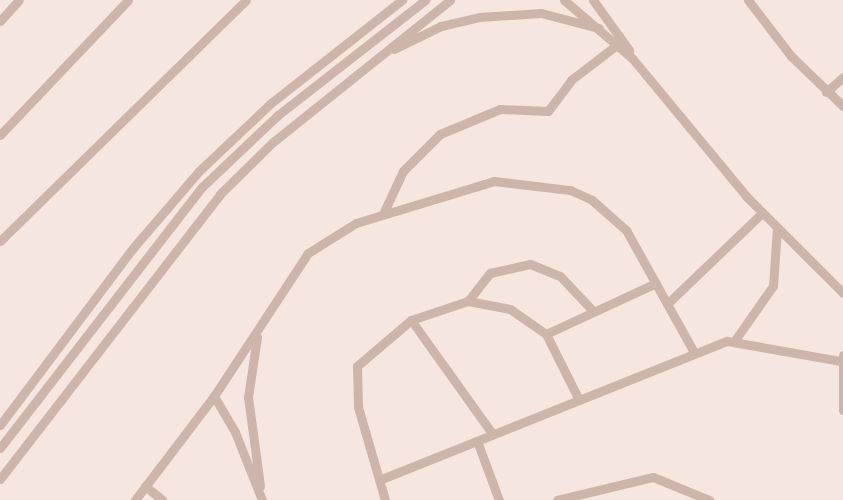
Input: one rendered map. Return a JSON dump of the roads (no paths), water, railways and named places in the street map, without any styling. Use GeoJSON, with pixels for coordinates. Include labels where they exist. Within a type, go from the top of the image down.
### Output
{"type":"FeatureCollection","features":[{"type":"Feature","properties":{"kind":"street"},"geometry":{"type":"LineString","coordinates":[[0,21],[20,0]]}},
{"type":"Feature","properties":{"kind":"street"},"geometry":{"type":"LineString","coordinates":[[0,135],[128,0]]}},
{"type":"Feature","properties":{"kind":"street"},"geometry":{"type":"LineString","coordinates":[[0,241],[246,0]]}},
{"type":"Feature","properties":{"kind":"street"},"geometry":{"type":"LineString","coordinates":[[0,425],[133,248],[199,171],[271,103],[402,0]]}},
{"type":"Feature","properties":{"kind":"street"},"geometry":{"type":"LineString","coordinates":[[0,448],[172,222],[218,170],[278,115],[423,0]]}},
{"type":"Feature","properties":{"kind":"street"},"geometry":{"type":"LineString","coordinates":[[0,479],[220,194],[273,142],[450,0]]}},
{"type":"Feature","properties":{"kind":"street"},"geometry":{"type":"LineString","coordinates":[[564,0],[601,28],[632,58],[762,213],[843,293]]}},
{"type":"Feature","properties":{"kind":"street"},"geometry":{"type":"LineString","coordinates":[[593,0],[632,58]]}},
{"type":"Feature","properties":{"kind":"street"},"geometry":{"type":"LineString","coordinates":[[748,0],[826,92],[843,106]]}},
{"type":"Feature","properties":{"kind":"street"},"geometry":{"type":"LineString","coordinates":[[376,58],[441,26],[479,16],[542,13],[601,28]]}},
{"type":"Feature","properties":{"kind":"street"},"geometry":{"type":"LineString","coordinates":[[383,214],[403,171],[440,134],[500,109],[548,111],[571,80],[618,44]]}},
{"type":"Feature","properties":{"kind":"street"},"geometry":{"type":"LineString","coordinates":[[826,92],[843,77]]}},
{"type":"Feature","properties":{"kind":"street"},"geometry":{"type":"LineString","coordinates":[[135,500],[214,396],[316,245],[334,232],[383,214],[494,181],[570,190],[592,200],[626,230],[694,352]]}},
{"type":"Feature","properties":{"kind":"street"},"geometry":{"type":"LineString","coordinates":[[667,304],[762,213]]}},
{"type":"Feature","properties":{"kind":"street"},"geometry":{"type":"LineString","coordinates":[[735,340],[773,286],[777,228]]}},
{"type":"Feature","properties":{"kind":"street"},"geometry":{"type":"LineString","coordinates":[[468,301],[490,273],[530,264],[560,276],[593,311]]}},
{"type":"Feature","properties":{"kind":"street"},"geometry":{"type":"LineString","coordinates":[[546,334],[656,283]]}},
{"type":"Feature","properties":{"kind":"street"},"geometry":{"type":"LineString","coordinates":[[385,500],[358,407],[357,366],[411,320],[468,301],[510,309],[546,334],[578,398]]}},
{"type":"Feature","properties":{"kind":"street"},"geometry":{"type":"LineString","coordinates":[[411,320],[492,434]]}},
{"type":"Feature","properties":{"kind":"street"},"geometry":{"type":"LineString","coordinates":[[260,327],[248,397],[263,500]]}},
{"type":"Feature","properties":{"kind":"street"},"geometry":{"type":"LineString","coordinates":[[379,480],[694,352],[735,340],[842,358],[843,410]]}},
{"type":"Feature","properties":{"kind":"street"},"geometry":{"type":"LineString","coordinates":[[214,396],[263,500]]}},
{"type":"Feature","properties":{"kind":"street"},"geometry":{"type":"LineString","coordinates":[[477,441],[499,500]]}},
{"type":"Feature","properties":{"kind":"street"},"geometry":{"type":"LineString","coordinates":[[557,500],[653,477],[709,500]]}},
{"type":"Feature","properties":{"kind":"street"},"geometry":{"type":"LineString","coordinates":[[145,486],[162,500]]}}]}
